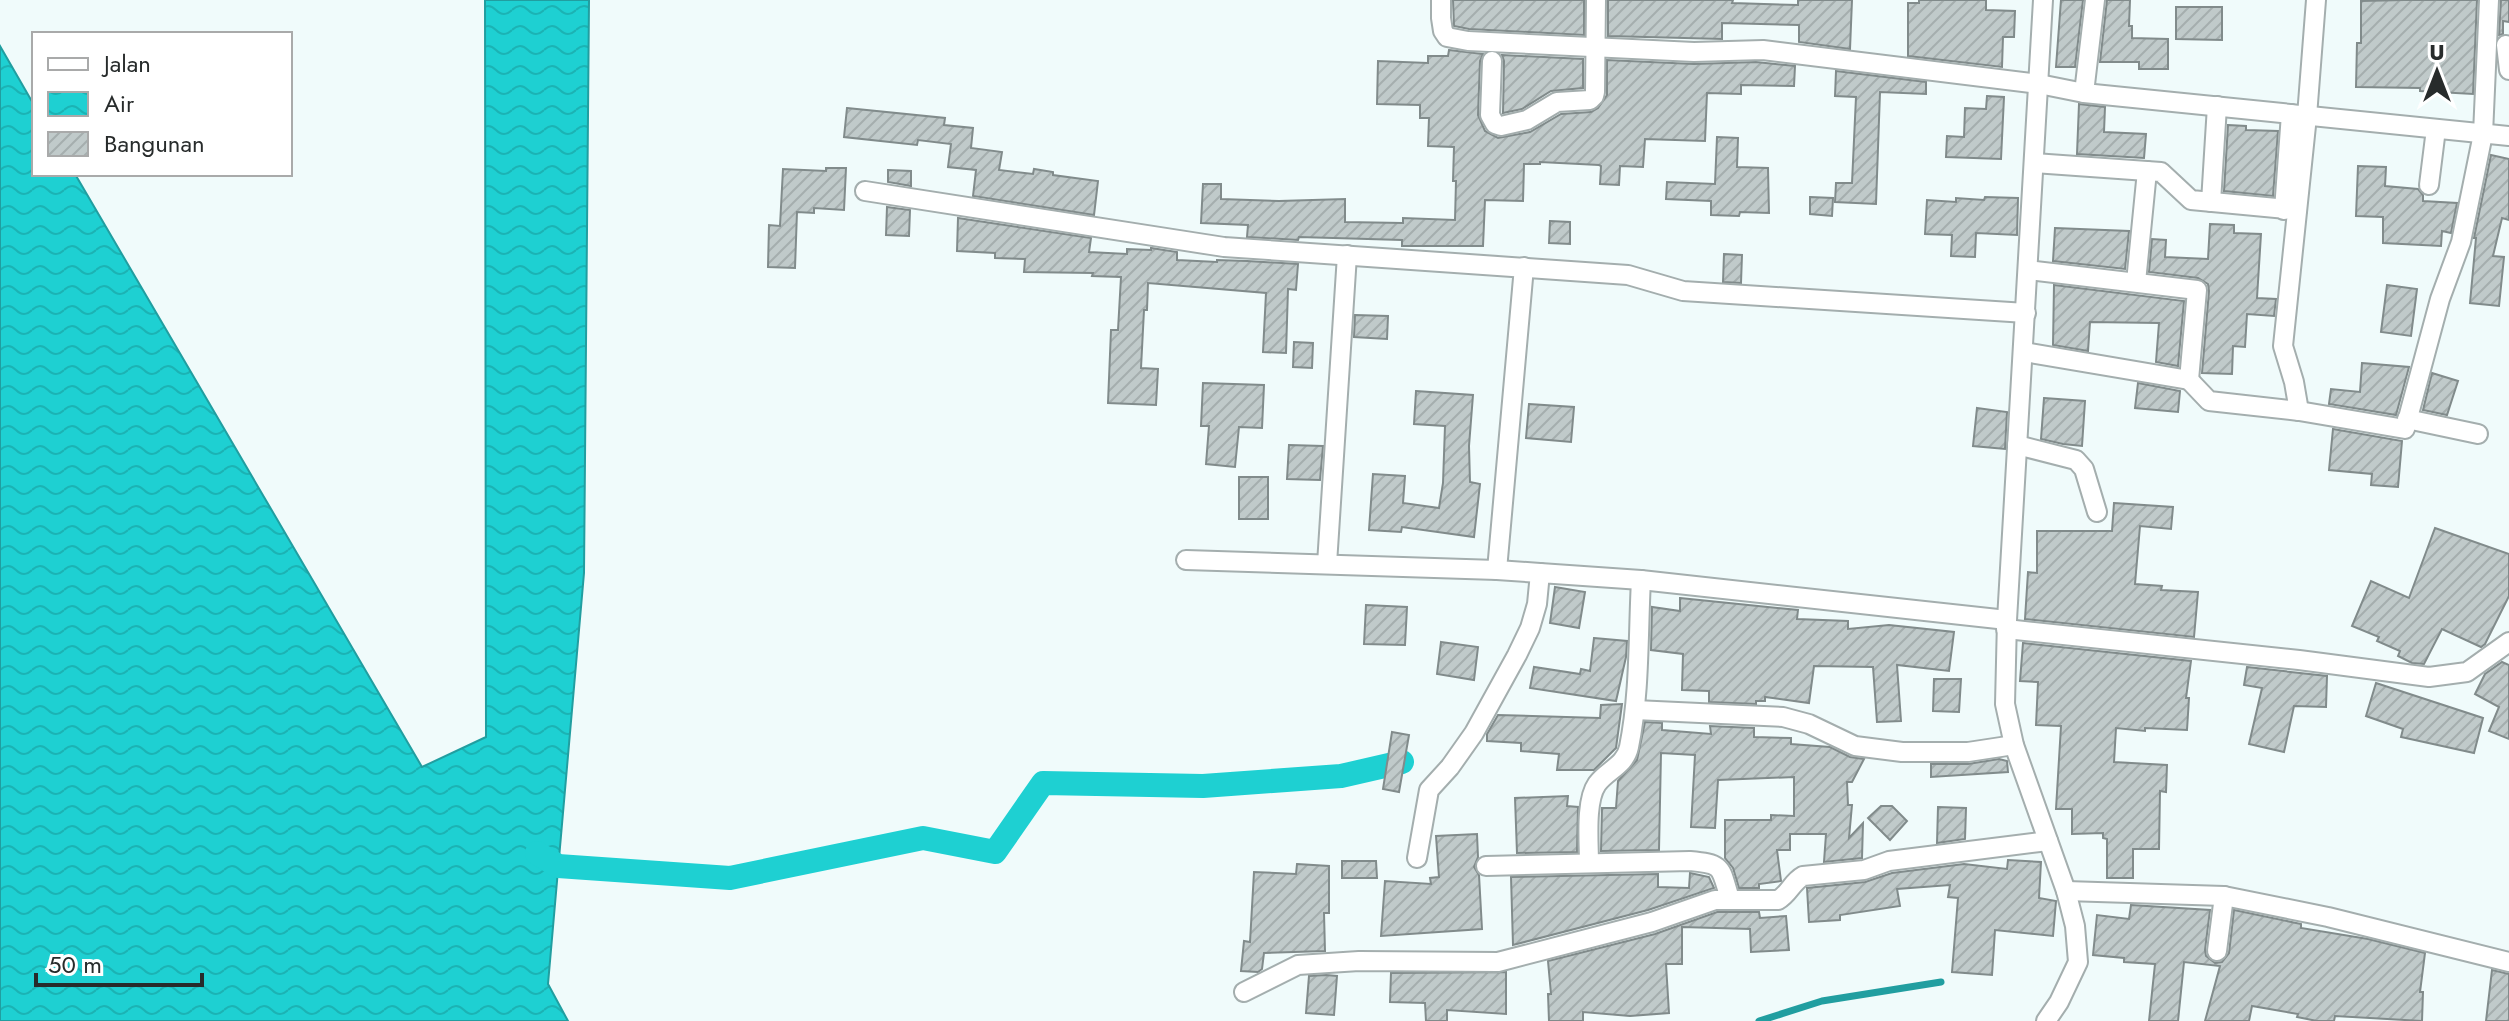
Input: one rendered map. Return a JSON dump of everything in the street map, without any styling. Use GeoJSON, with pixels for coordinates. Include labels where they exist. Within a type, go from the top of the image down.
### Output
{"type":"FeatureCollection","features":[{"type":"Feature","properties":{"kind":"street"},"geometry":{"type":"LineString","coordinates":[[1441,0],[1443,31],[1447,37],[1468,41],[1694,52],[1763,50],[2039,84],[2084,93],[2509,136]]}},
{"type":"Feature","properties":{"kind":"street"},"geometry":{"type":"LineString","coordinates":[[1492,61],[1490,115],[1495,124],[1501,126],[1527,120],[1557,102],[1590,100],[1594,96],[1596,0]]}},
{"type":"Feature","properties":{"kind":"street"},"geometry":{"type":"LineString","coordinates":[[2043,0],[2005,704],[2014,745],[2066,891],[2075,926],[2078,962],[2046,1021]]}},
{"type":"Feature","properties":{"kind":"street"},"geometry":{"type":"LineString","coordinates":[[2084,93],[2095,0]]}},
{"type":"Feature","properties":{"kind":"street"},"geometry":{"type":"LineString","coordinates":[[2299,411],[2283,346],[2290,210],[2299,115],[2316,0]]}},
{"type":"Feature","properties":{"kind":"street"},"geometry":{"type":"LineString","coordinates":[[2024,352],[2189,380],[2209,401],[2299,411],[2405,429],[2440,299],[2461,242],[2483,134],[2489,0]]}},
{"type":"Feature","properties":{"kind":"street"},"geometry":{"type":"LineString","coordinates":[[2506,45],[2509,70]]}},
{"type":"Feature","properties":{"kind":"street"},"geometry":{"type":"LineString","coordinates":[[2211,202],[2217,106]]}},
{"type":"Feature","properties":{"kind":"street"},"geometry":{"type":"LineString","coordinates":[[2429,185],[2436,129]]}},
{"type":"Feature","properties":{"kind":"street"},"geometry":{"type":"LineString","coordinates":[[2034,163],[2161,172],[2191,200],[2290,210]]}},
{"type":"Feature","properties":{"kind":"street"},"geometry":{"type":"LineString","coordinates":[[2136,282],[2147,171]]}},
{"type":"Feature","properties":{"kind":"street"},"geometry":{"type":"LineString","coordinates":[[865,191],[1224,247],[1628,275],[1683,291],[2026,313]]}},
{"type":"Feature","properties":{"kind":"street"},"geometry":{"type":"LineString","coordinates":[[1327,564],[1347,255]]}},
{"type":"Feature","properties":{"kind":"street"},"geometry":{"type":"LineString","coordinates":[[1497,570],[1524,267]]}},
{"type":"Feature","properties":{"kind":"street"},"geometry":{"type":"LineString","coordinates":[[2028,270],[2197,290],[2189,380]]}},
{"type":"Feature","properties":{"kind":"street"},"geometry":{"type":"LineString","coordinates":[[2407,419],[2478,434]]}},
{"type":"Feature","properties":{"kind":"street"},"geometry":{"type":"LineString","coordinates":[[2017,445],[2076,460],[2084,469],[2097,512]]}},
{"type":"Feature","properties":{"kind":"street"},"geometry":{"type":"LineString","coordinates":[[1186,560],[1497,570],[1641,580],[2429,677],[2467,672],[2505,650]]}},
{"type":"Feature","properties":{"kind":"street"},"geometry":{"type":"LineString","coordinates":[[1417,858],[1429,790],[1474,733],[1517,655],[1537,604],[1540,573]]}},
{"type":"Feature","properties":{"kind":"street"},"geometry":{"type":"LineString","coordinates":[[1589,863],[1592,797],[1596,785],[1627,757],[1635,710],[1641,580]]}},
{"type":"Feature","properties":{"kind":"street"},"geometry":{"type":"LineString","coordinates":[[1635,710],[1783,717],[1809,724],[1855,746],[1902,752],[1968,752],[2014,745]]}},
{"type":"Feature","properties":{"kind":"street"},"geometry":{"type":"LineString","coordinates":[[1244,992],[1298,965],[1359,961],[1498,962],[1652,922],[1700,904],[1730,899],[1778,900],[1803,876],[1854,872],[1889,861],[2048,841]]}},
{"type":"Feature","properties":{"kind":"street"},"geometry":{"type":"LineString","coordinates":[[1486,866],[1714,863],[1720,869],[1730,899]]}},
{"type":"Feature","properties":{"kind":"street"},"geometry":{"type":"LineString","coordinates":[[2066,891],[2224,896],[2328,917],[2509,962]]}},
{"type":"Feature","properties":{"kind":"street"},"geometry":{"type":"LineString","coordinates":[[2217,951],[2224,896]]}},
{"type":"Feature","properties":{"kind":"water"},"geometry":{"type":"Polygon","coordinates":[[[485,0],[589,0],[584,573],[548,984],[568,1021],[0,1021],[0,46],[32,102],[32,176],[76,176],[422,767],[486,737],[485,0]]]}},
{"type":"Feature","properties":{"kind":"building"},"geometry":{"type":"Polygon","coordinates":[[[1453,0],[1584,0],[1584,35],[1454,26],[1453,0]]]}},
{"type":"Feature","properties":{"kind":"building"},"geometry":{"type":"Polygon","coordinates":[[[1608,0],[1733,0],[1732,3],[1798,5],[1798,0],[1852,0],[1850,49],[1799,42],[1799,25],[1722,23],[1722,39],[1608,36],[1608,0]]]}},
{"type":"Feature","properties":{"kind":"building"},"geometry":{"type":"Polygon","coordinates":[[[1919,0],[1986,0],[1986,10],[2015,11],[2014,37],[2003,37],[2002,67],[1908,56],[1908,3],[1919,3],[1919,0]]]}},
{"type":"Feature","properties":{"kind":"building"},"geometry":{"type":"Polygon","coordinates":[[[2061,0],[2083,0],[2075,67],[2056,67],[2061,0]]]}},
{"type":"Feature","properties":{"kind":"building"},"geometry":{"type":"Polygon","coordinates":[[[2107,0],[2130,0],[2132,38],[2168,39],[2168,69],[2139,69],[2139,62],[2100,62],[2107,0]]]}},
{"type":"Feature","properties":{"kind":"building"},"geometry":{"type":"Polygon","coordinates":[[[2477,0],[2473,94],[2420,91],[2420,88],[2356,87],[2357,43],[2361,43],[2361,1],[2477,0]]]}},
{"type":"Feature","properties":{"kind":"building"},"geometry":{"type":"Polygon","coordinates":[[[2501,0],[2509,0],[2509,22],[2503,21],[2503,34],[2499,35],[2501,0]]]}},
{"type":"Feature","properties":{"kind":"building"},"geometry":{"type":"Polygon","coordinates":[[[2176,7],[2222,7],[2222,40],[2176,39],[2176,7]]]}},
{"type":"Feature","properties":{"kind":"building"},"geometry":{"type":"Polygon","coordinates":[[[1449,50],[1483,54],[1480,61],[1478,115],[1485,131],[1498,138],[1530,132],[1561,114],[1591,112],[1598,108],[1607,95],[1607,60],[1694,64],[1756,62],[1795,66],[1794,86],[1741,85],[1741,94],[1707,93],[1705,141],[1645,139],[1643,167],[1620,166],[1619,185],[1600,184],[1599,165],[1524,164],[1523,201],[1485,200],[1483,246],[1402,246],[1402,240],[1247,237],[1248,225],[1201,223],[1203,184],[1221,184],[1221,199],[1345,199],[1345,222],[1403,223],[1403,218],[1455,220],[1454,147],[1428,146],[1429,118],[1420,118],[1420,105],[1377,104],[1378,61],[1428,63],[1428,56],[1448,56],[1449,50]]]}},
{"type":"Feature","properties":{"kind":"building"},"geometry":{"type":"Polygon","coordinates":[[[1502,55],[1583,59],[1583,88],[1551,91],[1522,109],[1503,113],[1502,55]]]}},
{"type":"Feature","properties":{"kind":"building"},"geometry":{"type":"Polygon","coordinates":[[[1836,71],[1926,82],[1926,94],[1880,92],[1876,204],[1835,202],[1836,183],[1852,183],[1856,97],[1835,96],[1836,71]]]}},
{"type":"Feature","properties":{"kind":"building"},"geometry":{"type":"Polygon","coordinates":[[[1987,96],[2004,97],[2001,159],[1946,157],[1947,136],[1964,137],[1965,108],[1986,109],[1987,96]]]}},
{"type":"Feature","properties":{"kind":"building"},"geometry":{"type":"Polygon","coordinates":[[[2079,104],[2105,107],[2104,132],[2146,134],[2144,158],[2077,154],[2079,104]]]}},
{"type":"Feature","properties":{"kind":"building"},"geometry":{"type":"Polygon","coordinates":[[[847,108],[945,118],[944,125],[973,128],[971,148],[1002,152],[999,170],[1033,174],[1034,169],[1098,181],[1094,215],[973,196],[976,170],[948,167],[951,144],[918,140],[917,145],[844,137],[847,108]]]}},
{"type":"Feature","properties":{"kind":"building"},"geometry":{"type":"Polygon","coordinates":[[[2228,125],[2246,126],[2246,130],[2278,131],[2273,196],[2224,191],[2228,125]]]}},
{"type":"Feature","properties":{"kind":"building"},"geometry":{"type":"Polygon","coordinates":[[[1717,137],[1738,138],[1737,167],[1768,168],[1769,213],[1711,215],[1711,201],[1666,199],[1667,182],[1715,184],[1717,137]]]}},
{"type":"Feature","properties":{"kind":"building"},"geometry":{"type":"Polygon","coordinates":[[[2491,155],[2509,159],[2509,220],[2502,218],[2493,256],[2504,257],[2499,306],[2470,303],[2474,238],[2491,155]]]}},
{"type":"Feature","properties":{"kind":"building"},"geometry":{"type":"Polygon","coordinates":[[[2358,166],[2386,167],[2385,186],[2418,189],[2423,201],[2457,203],[2451,233],[2442,231],[2441,246],[2383,243],[2383,217],[2356,216],[2358,166]]]}},
{"type":"Feature","properties":{"kind":"building"},"geometry":{"type":"Polygon","coordinates":[[[826,168],[846,168],[844,210],[814,208],[814,213],[797,212],[795,268],[768,267],[769,225],[780,226],[783,169],[826,171],[826,168]]]}},
{"type":"Feature","properties":{"kind":"building"},"geometry":{"type":"Polygon","coordinates":[[[888,170],[911,171],[911,186],[888,182],[888,170]]]}},
{"type":"Feature","properties":{"kind":"building"},"geometry":{"type":"Polygon","coordinates":[[[1810,197],[1833,198],[1832,216],[1810,214],[1810,197]]]}},
{"type":"Feature","properties":{"kind":"building"},"geometry":{"type":"Polygon","coordinates":[[[1985,197],[2018,198],[2017,235],[1976,233],[1975,257],[1951,256],[1952,235],[1925,234],[1927,200],[1956,202],[1956,198],[1984,200],[1985,197]]]}},
{"type":"Feature","properties":{"kind":"building"},"geometry":{"type":"Polygon","coordinates":[[[887,207],[910,210],[909,236],[886,235],[887,207]]]}},
{"type":"Feature","properties":{"kind":"building"},"geometry":{"type":"Polygon","coordinates":[[[958,218],[1091,238],[1089,252],[1127,254],[1127,249],[1151,248],[1177,252],[1177,260],[1298,264],[1296,290],[1288,289],[1286,353],[1263,352],[1266,293],[1148,283],[1141,368],[1158,369],[1156,405],[1108,403],[1111,330],[1118,330],[1121,277],[1092,276],[1093,273],[1024,272],[1025,259],[995,258],[995,253],[957,251],[958,218]]]}},
{"type":"Feature","properties":{"kind":"building"},"geometry":{"type":"Polygon","coordinates":[[[1550,221],[1570,222],[1570,244],[1549,243],[1550,221]]]}},
{"type":"Feature","properties":{"kind":"building"},"geometry":{"type":"Polygon","coordinates":[[[2210,224],[2234,225],[2234,233],[2261,234],[2257,298],[2276,299],[2274,316],[2247,314],[2245,347],[2233,346],[2232,374],[2202,373],[2208,284],[2198,278],[2149,272],[2152,239],[2166,240],[2165,257],[2208,259],[2210,224]]]}},
{"type":"Feature","properties":{"kind":"building"},"geometry":{"type":"Polygon","coordinates":[[[2055,228],[2129,231],[2125,269],[2053,261],[2055,228]]]}},
{"type":"Feature","properties":{"kind":"building"},"geometry":{"type":"Polygon","coordinates":[[[1724,254],[1742,255],[1741,283],[1723,282],[1724,254]]]}},
{"type":"Feature","properties":{"kind":"building"},"geometry":{"type":"Polygon","coordinates":[[[2054,285],[2184,301],[2178,366],[2156,362],[2159,323],[2090,322],[2088,351],[2053,345],[2054,285]]]}},
{"type":"Feature","properties":{"kind":"building"},"geometry":{"type":"Polygon","coordinates":[[[2387,285],[2417,289],[2411,336],[2381,332],[2387,285]]]}},
{"type":"Feature","properties":{"kind":"building"},"geometry":{"type":"Polygon","coordinates":[[[1355,315],[1388,316],[1387,339],[1354,337],[1355,315]]]}},
{"type":"Feature","properties":{"kind":"building"},"geometry":{"type":"Polygon","coordinates":[[[1294,342],[1313,343],[1312,368],[1293,367],[1294,342]]]}},
{"type":"Feature","properties":{"kind":"building"},"geometry":{"type":"Polygon","coordinates":[[[2362,363],[2409,367],[2396,415],[2329,404],[2331,389],[2360,392],[2362,363]]]}},
{"type":"Feature","properties":{"kind":"building"},"geometry":{"type":"Polygon","coordinates":[[[2432,373],[2458,381],[2447,415],[2423,410],[2432,373]]]}},
{"type":"Feature","properties":{"kind":"building"},"geometry":{"type":"Polygon","coordinates":[[[1203,383],[1264,385],[1262,428],[1239,427],[1235,467],[1206,464],[1209,426],[1201,426],[1203,383]]]}},
{"type":"Feature","properties":{"kind":"building"},"geometry":{"type":"Polygon","coordinates":[[[2138,383],[2180,391],[2178,412],[2135,408],[2138,383]]]}},
{"type":"Feature","properties":{"kind":"building"},"geometry":{"type":"Polygon","coordinates":[[[1416,391],[1473,395],[1470,482],[1480,484],[1474,537],[1402,527],[1401,532],[1369,530],[1373,474],[1405,476],[1403,503],[1439,508],[1445,426],[1414,424],[1416,391]]]}},
{"type":"Feature","properties":{"kind":"building"},"geometry":{"type":"Polygon","coordinates":[[[2044,398],[2085,401],[2082,446],[2041,439],[2044,398]]]}},
{"type":"Feature","properties":{"kind":"building"},"geometry":{"type":"Polygon","coordinates":[[[1529,404],[1574,407],[1571,442],[1526,438],[1529,404]]]}},
{"type":"Feature","properties":{"kind":"building"},"geometry":{"type":"Polygon","coordinates":[[[1977,408],[2007,412],[2005,449],[1973,446],[1977,408]]]}},
{"type":"Feature","properties":{"kind":"building"},"geometry":{"type":"Polygon","coordinates":[[[2333,429],[2402,441],[2398,487],[2371,485],[2372,474],[2329,470],[2333,429]]]}},
{"type":"Feature","properties":{"kind":"building"},"geometry":{"type":"Polygon","coordinates":[[[1289,445],[1323,446],[1320,480],[1287,479],[1289,445]]]}},
{"type":"Feature","properties":{"kind":"building"},"geometry":{"type":"Polygon","coordinates":[[[1239,477],[1268,477],[1268,519],[1239,519],[1239,477]]]}},
{"type":"Feature","properties":{"kind":"building"},"geometry":{"type":"Polygon","coordinates":[[[2114,503],[2173,507],[2171,529],[2140,526],[2135,584],[2162,586],[2161,590],[2198,592],[2194,637],[2025,619],[2028,572],[2037,573],[2037,531],[2112,531],[2114,503]]]}},
{"type":"Feature","properties":{"kind":"building"},"geometry":{"type":"Polygon","coordinates":[[[2435,528],[2509,554],[2509,596],[2481,647],[2442,629],[2424,664],[2412,663],[2398,656],[2400,651],[2377,641],[2379,637],[2352,626],[2371,581],[2409,598],[2435,528]]]}},
{"type":"Feature","properties":{"kind":"building"},"geometry":{"type":"Polygon","coordinates":[[[1555,587],[1585,592],[1579,628],[1550,623],[1555,587]]]}},
{"type":"Feature","properties":{"kind":"building"},"geometry":{"type":"Polygon","coordinates":[[[1680,598],[1798,610],[1797,619],[1848,621],[1848,629],[1889,625],[1954,632],[1949,671],[1897,665],[1901,721],[1877,722],[1873,667],[1814,666],[1809,703],[1765,697],[1765,701],[1756,701],[1756,704],[1709,702],[1709,691],[1682,690],[1683,654],[1651,650],[1652,607],[1680,611],[1680,598]]]}},
{"type":"Feature","properties":{"kind":"building"},"geometry":{"type":"Polygon","coordinates":[[[1366,605],[1407,607],[1405,645],[1364,644],[1366,605]]]}},
{"type":"Feature","properties":{"kind":"building"},"geometry":{"type":"Polygon","coordinates":[[[1594,638],[1627,641],[1616,701],[1530,688],[1534,667],[1580,674],[1581,669],[1590,671],[1594,638]]]}},
{"type":"Feature","properties":{"kind":"building"},"geometry":{"type":"Polygon","coordinates":[[[1441,642],[1478,647],[1474,680],[1437,674],[1441,642]]]}},
{"type":"Feature","properties":{"kind":"building"},"geometry":{"type":"Polygon","coordinates":[[[2023,643],[2191,661],[2186,698],[2189,698],[2187,730],[2116,728],[2114,762],[2167,765],[2166,792],[2160,791],[2159,849],[2133,849],[2133,878],[2107,878],[2107,839],[2103,838],[2103,833],[2072,834],[2072,809],[2056,809],[2061,726],[2036,725],[2038,682],[2020,681],[2023,643]]]}},
{"type":"Feature","properties":{"kind":"building"},"geometry":{"type":"Polygon","coordinates":[[[2502,662],[2509,665],[2509,739],[2489,731],[2499,707],[2475,694],[2485,674],[2502,662]]]}},
{"type":"Feature","properties":{"kind":"building"},"geometry":{"type":"Polygon","coordinates":[[[2247,667],[2327,676],[2326,707],[2294,706],[2284,752],[2249,744],[2262,688],[2244,685],[2247,667]]]}},
{"type":"Feature","properties":{"kind":"building"},"geometry":{"type":"Polygon","coordinates":[[[1934,679],[1961,679],[1959,712],[1933,711],[1934,679]]]}},
{"type":"Feature","properties":{"kind":"building"},"geometry":{"type":"Polygon","coordinates":[[[2376,683],[2483,718],[2474,753],[2401,737],[2403,729],[2366,716],[2376,683]]]}},
{"type":"Feature","properties":{"kind":"building"},"geometry":{"type":"Polygon","coordinates":[[[1622,704],[1616,748],[1594,770],[1557,770],[1559,754],[1521,751],[1521,743],[1487,741],[1487,734],[1498,715],[1600,718],[1601,705],[1622,704]]]}},
{"type":"Feature","properties":{"kind":"building"},"geometry":{"type":"Polygon","coordinates":[[[1645,722],[1662,723],[1662,730],[1711,734],[1710,726],[1754,728],[1754,737],[1791,738],[1791,744],[1830,747],[1850,757],[1864,759],[1852,782],[1847,782],[1848,805],[1852,805],[1849,838],[1863,823],[1862,858],[1824,862],[1826,834],[1790,834],[1790,850],[1777,850],[1781,881],[1759,884],[1759,888],[1739,888],[1733,868],[1725,858],[1725,820],[1771,820],[1771,815],[1794,816],[1794,777],[1718,780],[1715,828],[1691,827],[1695,755],[1661,753],[1659,850],[1601,851],[1602,808],[1616,808],[1618,781],[1637,760],[1645,722]]]}},
{"type":"Feature","properties":{"kind":"building"},"geometry":{"type":"Polygon","coordinates":[[[1392,732],[1409,735],[1399,792],[1383,789],[1392,732]]]}},
{"type":"Feature","properties":{"kind":"building"},"geometry":{"type":"Polygon","coordinates":[[[1999,759],[2007,761],[2008,772],[1931,777],[1931,764],[1968,764],[1999,759]]]}},
{"type":"Feature","properties":{"kind":"building"},"geometry":{"type":"Polygon","coordinates":[[[1568,796],[1567,806],[1578,807],[1577,852],[1517,853],[1515,798],[1568,796]]]}},
{"type":"Feature","properties":{"kind":"building"},"geometry":{"type":"Polygon","coordinates":[[[1881,806],[1892,806],[1907,821],[1890,840],[1868,818],[1881,806]]]}},
{"type":"Feature","properties":{"kind":"building"},"geometry":{"type":"Polygon","coordinates":[[[1938,807],[1966,808],[1965,839],[1937,843],[1938,807]]]}},
{"type":"Feature","properties":{"kind":"building"},"geometry":{"type":"Polygon","coordinates":[[[1477,834],[1478,857],[1474,867],[1479,875],[1482,929],[1381,936],[1385,881],[1431,884],[1430,878],[1439,877],[1436,836],[1477,834]]]}},
{"type":"Feature","properties":{"kind":"building"},"geometry":{"type":"Polygon","coordinates":[[[2008,860],[2041,862],[2039,898],[2056,901],[2053,936],[1995,930],[1992,975],[1952,972],[1958,898],[1948,897],[1950,885],[1897,889],[1900,906],[1840,915],[1840,920],[1809,922],[1807,888],[1865,882],[1892,873],[1964,864],[2007,869],[2008,860]]]}},
{"type":"Feature","properties":{"kind":"building"},"geometry":{"type":"Polygon","coordinates":[[[1342,861],[1376,861],[1377,878],[1342,878],[1342,861]]]}},
{"type":"Feature","properties":{"kind":"building"},"geometry":{"type":"Polygon","coordinates":[[[1297,864],[1329,866],[1329,913],[1324,913],[1325,951],[1264,953],[1262,969],[1258,972],[1241,971],[1244,941],[1250,942],[1254,872],[1296,874],[1297,864]]]}},
{"type":"Feature","properties":{"kind":"building"},"geometry":{"type":"Polygon","coordinates":[[[1690,873],[1709,877],[1714,888],[1648,910],[1513,945],[1511,877],[1658,874],[1658,887],[1689,888],[1690,873]]]}},
{"type":"Feature","properties":{"kind":"building"},"geometry":{"type":"Polygon","coordinates":[[[2131,905],[2210,910],[2205,950],[2206,956],[2215,963],[2222,962],[2229,953],[2234,910],[2301,924],[2301,928],[2368,939],[2425,953],[2420,992],[2423,992],[2422,1021],[2335,1016],[2334,1021],[2317,1021],[2297,1017],[2298,1014],[2252,1006],[2249,1021],[2205,1021],[2220,966],[2184,962],[2178,1021],[2149,1021],[2155,964],[2124,962],[2124,958],[2093,955],[2097,915],[2129,919],[2131,905]]]}},
{"type":"Feature","properties":{"kind":"building"},"geometry":{"type":"Polygon","coordinates":[[[1717,912],[1759,912],[1760,918],[1786,916],[1789,950],[1751,952],[1750,929],[1682,927],[1682,964],[1666,964],[1669,1013],[1630,1016],[1583,1012],[1583,1021],[1549,1021],[1548,994],[1551,994],[1548,961],[1655,934],[1717,912]]]}},
{"type":"Feature","properties":{"kind":"building"},"geometry":{"type":"Polygon","coordinates":[[[2492,970],[2509,974],[2509,1021],[2486,1021],[2492,970]]]}},
{"type":"Feature","properties":{"kind":"building"},"geometry":{"type":"Polygon","coordinates":[[[1506,972],[1506,1014],[1447,1010],[1447,1021],[1426,1021],[1425,1003],[1390,1002],[1391,973],[1506,972]]]}},
{"type":"Feature","properties":{"kind":"building"},"geometry":{"type":"Polygon","coordinates":[[[1309,976],[1337,976],[1334,1015],[1306,1013],[1309,976]]]}},
{"type":"Feature","properties":{"kind":"waterway"},"geometry":{"type":"LineString","coordinates":[[537,853],[558,866],[730,878],[923,838],[995,852],[1043,783],[1203,786],[1341,776],[1402,762]]}},
{"type":"Feature","properties":{"kind":"waterway"},"geometry":{"type":"LineString","coordinates":[[1759,1021],[1822,1001],[1941,982]]}}]}
